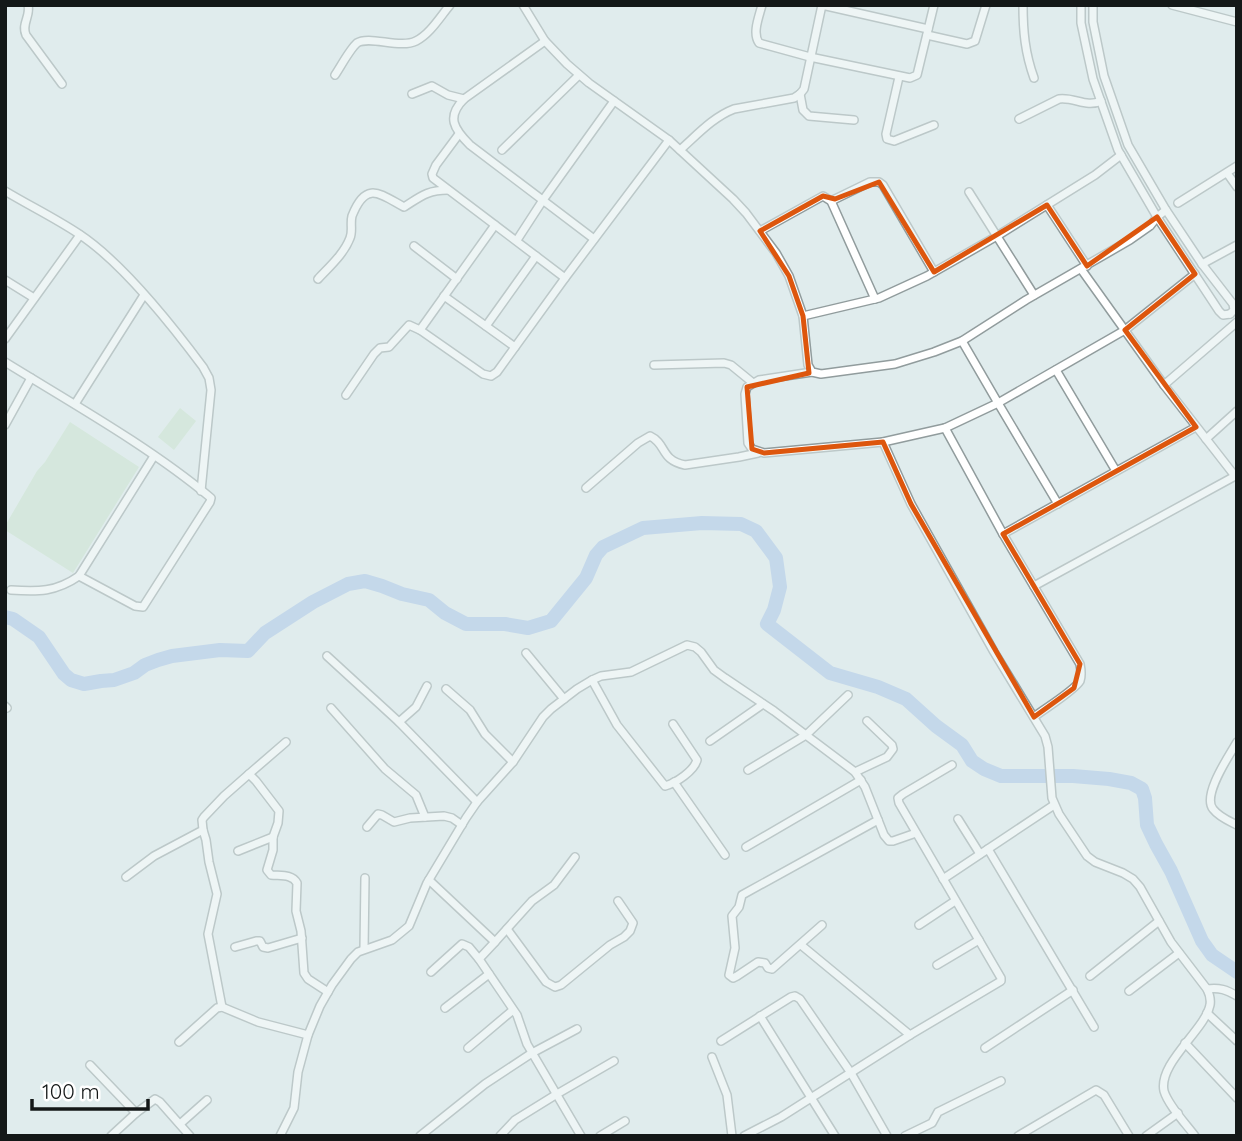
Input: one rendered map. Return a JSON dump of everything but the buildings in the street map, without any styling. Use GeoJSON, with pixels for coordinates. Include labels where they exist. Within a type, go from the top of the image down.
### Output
{"type":"FeatureCollection","features":[{"type":"Feature","properties":{"kind":"street"},"geometry":{"type":"LineString","coordinates":[[27,5],[29,12],[24,30],[26,36],[62,84]]}},
{"type":"Feature","properties":{"kind":"street"},"geometry":{"type":"LineString","coordinates":[[335,75],[359,42],[413,43],[425,35],[450,5]]}},
{"type":"Feature","properties":{"kind":"street"},"geometry":{"type":"LineString","coordinates":[[524,5],[545,41],[579,75],[669,140],[733,199],[760,231],[789,276],[803,316],[808,365],[812,372]]}},
{"type":"Feature","properties":{"kind":"street"},"geometry":{"type":"LineString","coordinates":[[762,5],[755,39],[759,43],[810,57],[911,78],[917,75],[934,5]]}},
{"type":"Feature","properties":{"kind":"street"},"geometry":{"type":"LineString","coordinates":[[680,150],[725,112],[800,94],[804,89],[822,5],[967,44],[975,41],[986,5]]}},
{"type":"Feature","properties":{"kind":"street"},"geometry":{"type":"LineString","coordinates":[[1023,5],[1023,32],[1034,78]]}},
{"type":"Feature","properties":{"kind":"street"},"geometry":{"type":"LineString","coordinates":[[1081,5],[1081,23],[1093,79],[1121,155],[1157,217],[1219,312],[1223,315],[1230,314],[1234,310],[1233,304],[1202,264],[1128,145],[1104,76],[1093,22],[1093,5]]}},
{"type":"Feature","properties":{"kind":"street"},"geometry":{"type":"LineString","coordinates":[[1172,5],[1237,22]]}},
{"type":"Feature","properties":{"kind":"street"},"geometry":{"type":"LineString","coordinates":[[545,41],[464,99],[453,114],[455,125],[459,134],[483,156],[594,239]]}},
{"type":"Feature","properties":{"kind":"street"},"geometry":{"type":"LineString","coordinates":[[502,150],[579,75]]}},
{"type":"Feature","properties":{"kind":"street"},"geometry":{"type":"LineString","coordinates":[[899,77],[887,139],[894,141],[934,125]]}},
{"type":"Feature","properties":{"kind":"street"},"geometry":{"type":"LineString","coordinates":[[412,94],[432,86],[448,95],[464,99]]}},
{"type":"Feature","properties":{"kind":"street"},"geometry":{"type":"LineString","coordinates":[[800,94],[803,110],[809,116],[854,120]]}},
{"type":"Feature","properties":{"kind":"street"},"geometry":{"type":"LineString","coordinates":[[1019,119],[1059,99],[1072,99],[1093,105],[1101,101]]}},
{"type":"Feature","properties":{"kind":"street"},"geometry":{"type":"LineString","coordinates":[[517,240],[614,101]]}},
{"type":"Feature","properties":{"kind":"street"},"geometry":{"type":"LineString","coordinates":[[459,134],[436,165],[432,174],[435,180],[565,278]]}},
{"type":"Feature","properties":{"kind":"street"},"geometry":{"type":"LineString","coordinates":[[346,395],[380,348],[393,343],[409,325],[482,374],[491,376],[497,372],[669,140]]}},
{"type":"Feature","properties":{"kind":"street"},"geometry":{"type":"LineString","coordinates":[[803,316],[876,299],[934,272],[1095,175],[1121,155]]}},
{"type":"Feature","properties":{"kind":"street"},"geometry":{"type":"LineString","coordinates":[[1178,203],[1237,166]]}},
{"type":"Feature","properties":{"kind":"street"},"geometry":{"type":"LineString","coordinates":[[1227,173],[1237,187]]}},
{"type":"Feature","properties":{"kind":"street"},"geometry":{"type":"LineString","coordinates":[[831,201],[870,182],[879,182],[934,272]]}},
{"type":"Feature","properties":{"kind":"street"},"geometry":{"type":"LineString","coordinates":[[318,279],[348,242],[352,231],[351,220],[365,195],[379,194],[404,207],[421,195],[449,190]]}},
{"type":"Feature","properties":{"kind":"street"},"geometry":{"type":"LineString","coordinates":[[5,191],[80,235],[111,261],[192,352],[209,378],[210,407],[201,491]]}},
{"type":"Feature","properties":{"kind":"street"},"geometry":{"type":"LineString","coordinates":[[970,192],[1034,295]]}},
{"type":"Feature","properties":{"kind":"street"},"geometry":{"type":"LineString","coordinates":[[760,231],[823,196],[831,201],[876,299]]}},
{"type":"Feature","properties":{"kind":"street"},"geometry":{"type":"LineString","coordinates":[[1034,586],[1236,476],[1164,385],[1125,330],[1047,205]]}},
{"type":"Feature","properties":{"kind":"street"},"geometry":{"type":"LineString","coordinates":[[758,453],[748,443],[745,394],[752,383],[812,372],[821,374],[895,364],[962,341],[1150,226],[1166,209]]}},
{"type":"Feature","properties":{"kind":"street"},"geometry":{"type":"LineString","coordinates":[[420,330],[495,225]]}},
{"type":"Feature","properties":{"kind":"street"},"geometry":{"type":"LineString","coordinates":[[5,339],[80,235]]}},
{"type":"Feature","properties":{"kind":"street"},"geometry":{"type":"LineString","coordinates":[[1202,264],[1237,245]]}},
{"type":"Feature","properties":{"kind":"street"},"geometry":{"type":"LineString","coordinates":[[414,246],[457,279]]}},
{"type":"Feature","properties":{"kind":"street"},"geometry":{"type":"LineString","coordinates":[[486,326],[536,256]]}},
{"type":"Feature","properties":{"kind":"street"},"geometry":{"type":"LineString","coordinates":[[586,488],[638,443],[650,436],[658,442],[669,459],[685,465],[758,453],[883,442],[945,428],[998,403],[1125,330],[1195,274]]}},
{"type":"Feature","properties":{"kind":"street"},"geometry":{"type":"LineString","coordinates":[[5,280],[34,298]]}},
{"type":"Feature","properties":{"kind":"street"},"geometry":{"type":"LineString","coordinates":[[75,404],[144,295]]}},
{"type":"Feature","properties":{"kind":"street"},"geometry":{"type":"LineString","coordinates":[[444,296],[515,347]]}},
{"type":"Feature","properties":{"kind":"street"},"geometry":{"type":"LineString","coordinates":[[1164,385],[1236,323],[1230,314]]}},
{"type":"Feature","properties":{"kind":"street"},"geometry":{"type":"LineString","coordinates":[[962,341],[1058,504]]}},
{"type":"Feature","properties":{"kind":"street"},"geometry":{"type":"LineString","coordinates":[[5,362],[154,456],[211,498],[143,607],[135,606],[79,576]]}},
{"type":"Feature","properties":{"kind":"street"},"geometry":{"type":"LineString","coordinates":[[654,365],[724,363],[737,369],[752,383]]}},
{"type":"Feature","properties":{"kind":"street"},"geometry":{"type":"LineString","coordinates":[[1056,370],[1116,471]]}},
{"type":"Feature","properties":{"kind":"street"},"geometry":{"type":"LineString","coordinates":[[5,425],[31,378]]}},
{"type":"Feature","properties":{"kind":"street"},"geometry":{"type":"LineString","coordinates":[[1206,439],[1237,411]]}},
{"type":"Feature","properties":{"kind":"street"},"geometry":{"type":"LineString","coordinates":[[1003,534],[1196,427]]}},
{"type":"Feature","properties":{"kind":"street"},"geometry":{"type":"LineString","coordinates":[[945,428],[1003,534],[1080,664],[1082,672],[1074,688],[1034,716]]}},
{"type":"Feature","properties":{"kind":"street"},"geometry":{"type":"LineString","coordinates":[[883,442],[911,505],[1045,736],[1053,801],[1087,856],[1094,862],[1123,873],[1140,887],[1179,953],[1208,989],[1208,1013],[1166,1072],[1164,1082],[1164,1092],[1195,1136]]}},
{"type":"Feature","properties":{"kind":"street"},"geometry":{"type":"LineString","coordinates":[[11,590],[48,590],[68,584],[79,576],[154,456]]}},
{"type":"Feature","properties":{"kind":"street"},"geometry":{"type":"LineString","coordinates":[[280,1136],[294,1108],[298,1072],[308,1035],[328,992],[358,952],[392,940],[409,926],[429,880],[477,802],[513,762],[543,716],[592,680],[601,676],[631,672],[687,645],[695,647],[714,670],[855,772],[889,841],[916,833]]}},
{"type":"Feature","properties":{"kind":"street"},"geometry":{"type":"LineString","coordinates":[[526,653],[564,699]]}},
{"type":"Feature","properties":{"kind":"street"},"geometry":{"type":"LineString","coordinates":[[327,656],[399,723],[477,802]]}},
{"type":"Feature","properties":{"kind":"street"},"geometry":{"type":"LineString","coordinates":[[592,680],[612,718],[662,784],[668,786],[695,766],[697,760],[673,724]]}},
{"type":"Feature","properties":{"kind":"street"},"geometry":{"type":"LineString","coordinates":[[399,723],[416,707],[427,686]]}},
{"type":"Feature","properties":{"kind":"street"},"geometry":{"type":"LineString","coordinates":[[446,689],[470,710],[485,734],[513,762]]}},
{"type":"Feature","properties":{"kind":"street"},"geometry":{"type":"LineString","coordinates":[[748,770],[806,735],[848,695]]}},
{"type":"Feature","properties":{"kind":"street"},"geometry":{"type":"LineString","coordinates":[[710,741],[763,704]]}},
{"type":"Feature","properties":{"kind":"street"},"geometry":{"type":"LineString","coordinates":[[331,708],[385,769],[416,795],[425,817]]}},
{"type":"Feature","properties":{"kind":"street"},"geometry":{"type":"LineString","coordinates":[[855,772],[887,757],[893,749],[867,721]]}},
{"type":"Feature","properties":{"kind":"street"},"geometry":{"type":"LineString","coordinates":[[222,1007],[208,934],[217,894],[202,820],[216,803],[286,742]]}},
{"type":"Feature","properties":{"kind":"street"},"geometry":{"type":"LineString","coordinates":[[1237,742],[1213,786],[1209,802],[1221,817],[1237,825]]}},
{"type":"Feature","properties":{"kind":"street"},"geometry":{"type":"LineString","coordinates":[[744,1136],[811,1099],[910,1035],[1001,981],[899,803],[898,798],[952,765]]}},
{"type":"Feature","properties":{"kind":"street"},"geometry":{"type":"LineString","coordinates":[[249,774],[257,780],[279,811],[273,850],[266,867],[271,875],[296,880],[296,911],[302,938],[305,977],[328,992]]}},
{"type":"Feature","properties":{"kind":"street"},"geometry":{"type":"LineString","coordinates":[[746,847],[861,780]]}},
{"type":"Feature","properties":{"kind":"street"},"geometry":{"type":"LineString","coordinates":[[674,782],[725,855]]}},
{"type":"Feature","properties":{"kind":"street"},"geometry":{"type":"LineString","coordinates":[[943,879],[1053,801]]}},
{"type":"Feature","properties":{"kind":"street"},"geometry":{"type":"LineString","coordinates":[[367,827],[378,814],[394,822],[448,816],[462,825]]}},
{"type":"Feature","properties":{"kind":"street"},"geometry":{"type":"LineString","coordinates":[[958,819],[984,851],[1094,1027]]}},
{"type":"Feature","properties":{"kind":"street"},"geometry":{"type":"LineString","coordinates":[[822,925],[772,969],[765,963],[758,962],[733,978],[729,975],[735,948],[732,916],[739,907],[742,895],[878,820]]}},
{"type":"Feature","properties":{"kind":"street"},"geometry":{"type":"LineString","coordinates":[[126,877],[154,856],[203,830]]}},
{"type":"Feature","properties":{"kind":"street"},"geometry":{"type":"LineString","coordinates":[[238,851],[273,837]]}},
{"type":"Feature","properties":{"kind":"street"},"geometry":{"type":"LineString","coordinates":[[478,959],[537,897],[558,880],[575,858]]}},
{"type":"Feature","properties":{"kind":"street"},"geometry":{"type":"LineString","coordinates":[[364,949],[365,878]]}},
{"type":"Feature","properties":{"kind":"street"},"geometry":{"type":"LineString","coordinates":[[429,880],[495,942]]}},
{"type":"Feature","properties":{"kind":"street"},"geometry":{"type":"LineString","coordinates":[[507,929],[546,982],[555,987],[630,931],[633,923],[618,901]]}},
{"type":"Feature","properties":{"kind":"street"},"geometry":{"type":"LineString","coordinates":[[919,925],[956,901]]}},
{"type":"Feature","properties":{"kind":"street"},"geometry":{"type":"LineString","coordinates":[[1090,976],[1158,921]]}},
{"type":"Feature","properties":{"kind":"street"},"geometry":{"type":"LineString","coordinates":[[235,947],[260,941],[263,947],[268,948],[302,938]]}},
{"type":"Feature","properties":{"kind":"street"},"geometry":{"type":"LineString","coordinates":[[937,965],[979,940]]}},
{"type":"Feature","properties":{"kind":"street"},"geometry":{"type":"LineString","coordinates":[[431,972],[462,944],[469,947],[513,1010],[527,1044],[581,1136]]}},
{"type":"Feature","properties":{"kind":"street"},"geometry":{"type":"LineString","coordinates":[[801,945],[910,1035]]}},
{"type":"Feature","properties":{"kind":"street"},"geometry":{"type":"LineString","coordinates":[[1129,991],[1179,953]]}},
{"type":"Feature","properties":{"kind":"street"},"geometry":{"type":"LineString","coordinates":[[445,1008],[489,974]]}},
{"type":"Feature","properties":{"kind":"street"},"geometry":{"type":"LineString","coordinates":[[1208,989],[1227,990],[1237,996]]}},
{"type":"Feature","properties":{"kind":"street"},"geometry":{"type":"LineString","coordinates":[[985,1048],[1073,990]]}},
{"type":"Feature","properties":{"kind":"street"},"geometry":{"type":"LineString","coordinates":[[721,1041],[795,996],[800,999],[851,1073],[887,1136]]}},
{"type":"Feature","properties":{"kind":"street"},"geometry":{"type":"LineString","coordinates":[[179,1042],[222,1007],[258,1022],[308,1035]]}},
{"type":"Feature","properties":{"kind":"street"},"geometry":{"type":"LineString","coordinates":[[468,1048],[513,1010]]}},
{"type":"Feature","properties":{"kind":"street"},"geometry":{"type":"LineString","coordinates":[[1208,1013],[1237,1041]]}},
{"type":"Feature","properties":{"kind":"street"},"geometry":{"type":"LineString","coordinates":[[760,1016],[835,1136]]}},
{"type":"Feature","properties":{"kind":"street"},"geometry":{"type":"LineString","coordinates":[[420,1136],[485,1084],[532,1053],[577,1029]]}},
{"type":"Feature","properties":{"kind":"street"},"geometry":{"type":"LineString","coordinates":[[1185,1044],[1237,1098]]}},
{"type":"Feature","properties":{"kind":"street"},"geometry":{"type":"LineString","coordinates":[[712,1057],[727,1095],[732,1136]]}},
{"type":"Feature","properties":{"kind":"street"},"geometry":{"type":"LineString","coordinates":[[500,1136],[516,1120],[614,1061]]}},
{"type":"Feature","properties":{"kind":"street"},"geometry":{"type":"LineString","coordinates":[[90,1065],[136,1112]]}},
{"type":"Feature","properties":{"kind":"street"},"geometry":{"type":"LineString","coordinates":[[905,1136],[932,1123],[935,1115],[943,1109],[1001,1081]]}},
{"type":"Feature","properties":{"kind":"street"},"geometry":{"type":"LineString","coordinates":[[1018,1136],[1096,1090],[1104,1096],[1129,1136]]}},
{"type":"Feature","properties":{"kind":"street"},"geometry":{"type":"LineString","coordinates":[[111,1136],[136,1112],[155,1099],[190,1136]]}},
{"type":"Feature","properties":{"kind":"street"},"geometry":{"type":"LineString","coordinates":[[180,1124],[207,1100]]}},
{"type":"Feature","properties":{"kind":"street"},"geometry":{"type":"LineString","coordinates":[[1146,1136],[1178,1113]]}},
{"type":"Feature","properties":{"kind":"street"},"geometry":{"type":"LineString","coordinates":[[600,1136],[625,1121]]}},
{"type":"Feature","properties":{"kind":"highlighted area"},"geometry":{"type":"Polygon","coordinates":[[[879,182],[934,272],[1047,205],[1087,266],[1157,217],[1195,274],[1125,330],[1196,427],[1003,534],[1080,664],[1074,688],[1034,717],[911,504],[883,442],[764,453],[752,449],[747,387],[809,373],[803,316],[789,276],[760,231],[823,196],[835,199],[879,182]]]}},
{"type":"Feature","properties":{"kind":"green space"},"geometry":{"type":"Polygon","coordinates":[[[180,408],[196,421],[174,450],[158,437],[180,408]]]}},
{"type":"Feature","properties":{"kind":"green space"},"geometry":{"type":"Polygon","coordinates":[[[70,422],[139,467],[73,573],[5,530],[37,471],[70,422]]]}},
{"type":"Feature","properties":{"kind":"waterway"},"geometry":{"type":"LineString","coordinates":[[5,617],[13,619],[39,637],[64,674],[71,680],[84,684],[114,680],[172,656],[220,650],[248,651],[265,633],[313,602],[348,584],[365,581],[429,600],[445,613],[466,624],[505,624],[528,628],[551,621],[586,578],[596,555],[603,547],[643,528],[702,523],[741,524],[756,531],[776,558],[780,587],[767,624],[830,673],[878,687],[906,699],[962,745],[972,761],[1001,776],[1109,779],[1131,783],[1142,789],[1147,825],[1202,941],[1212,955],[1237,972]]}}]}
